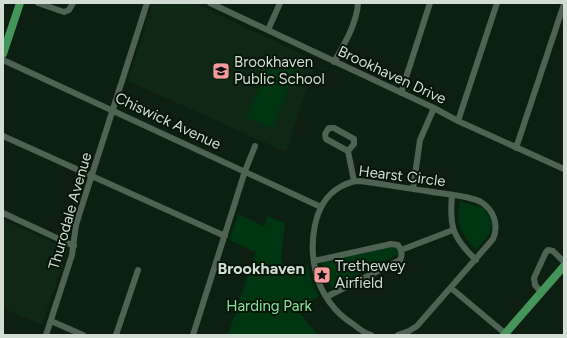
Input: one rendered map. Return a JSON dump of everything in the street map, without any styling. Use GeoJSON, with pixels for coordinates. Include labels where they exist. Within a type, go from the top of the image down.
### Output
{"type":"FeatureCollection","features":[{"type":"Feature","properties":{"kind":"main road"},"geometry":{"type":"LineString","coordinates":[[3,54],[20,3]]}},
{"type":"Feature","properties":{"kind":"main road"},"geometry":{"type":"LineString","coordinates":[[505,335],[564,266]]}},
{"type":"Feature","properties":{"kind":"street"},"geometry":{"type":"LineString","coordinates":[[38,3],[64,12],[68,10],[73,3]]}},
{"type":"Feature","properties":{"kind":"street","name":"Thurodale Avenue"},"geometry":{"type":"LineString","coordinates":[[46,335],[72,255],[76,225],[147,3]]}},
{"type":"Feature","properties":{"kind":"street","name":"Brookhaven Drive"},"geometry":{"type":"LineString","coordinates":[[210,3],[434,108],[458,121],[564,169]]}},
{"type":"Feature","properties":{"kind":"street"},"geometry":{"type":"LineString","coordinates":[[268,30],[280,3]]}},
{"type":"Feature","properties":{"kind":"street"},"geometry":{"type":"LineString","coordinates":[[334,62],[357,15],[358,3]]}},
{"type":"Feature","properties":{"kind":"street"},"geometry":{"type":"LineString","coordinates":[[402,93],[430,3]]}},
{"type":"Feature","properties":{"kind":"street"},"geometry":{"type":"LineString","coordinates":[[458,121],[497,3]]}},
{"type":"Feature","properties":{"kind":"street"},"geometry":{"type":"LineString","coordinates":[[516,148],[564,4]]}},
{"type":"Feature","properties":{"kind":"street","name":"Chiswick Avenue"},"geometry":{"type":"LineString","coordinates":[[3,60],[321,207]]}},
{"type":"Feature","properties":{"kind":"street"},"geometry":{"type":"LineString","coordinates":[[413,189],[420,140],[434,108]]}},
{"type":"Feature","properties":{"kind":"street"},"geometry":{"type":"LineString","coordinates":[[329,128],[334,128],[354,139],[354,144],[348,151],[326,139],[326,132],[329,128]]}},
{"type":"Feature","properties":{"kind":"street"},"geometry":{"type":"LineString","coordinates":[[3,136],[225,236]]}},
{"type":"Feature","properties":{"kind":"street"},"geometry":{"type":"LineString","coordinates":[[193,335],[245,171],[255,146]]}},
{"type":"Feature","properties":{"kind":"street"},"geometry":{"type":"LineString","coordinates":[[348,151],[354,181]]}},
{"type":"Feature","properties":{"kind":"street","name":"Hearst Circle"},"geometry":{"type":"LineString","coordinates":[[367,335],[344,319],[326,297],[316,274],[312,251],[314,234],[317,216],[328,196],[334,190],[354,181],[374,182],[452,195],[479,202],[489,209],[495,218],[496,229],[493,239],[417,326],[398,335]]}},
{"type":"Feature","properties":{"kind":"street","name":"Hearst Circle"},"geometry":{"type":"LineString","coordinates":[[452,195],[450,207],[453,230],[458,242],[476,260]]}},
{"type":"Feature","properties":{"kind":"street"},"geometry":{"type":"LineString","coordinates":[[3,213],[74,246]]}},
{"type":"Feature","properties":{"kind":"street"},"geometry":{"type":"LineString","coordinates":[[401,250],[453,230]]}},
{"type":"Feature","properties":{"kind":"street"},"geometry":{"type":"LineString","coordinates":[[314,261],[391,244],[398,244],[401,250],[402,256],[400,260],[326,297]]}},
{"type":"Feature","properties":{"kind":"street"},"geometry":{"type":"LineString","coordinates":[[541,292],[535,285],[534,278],[546,252],[551,250],[553,251],[564,262]]}},
{"type":"Feature","properties":{"kind":"street"},"geometry":{"type":"LineString","coordinates":[[116,335],[138,270]]}},
{"type":"Feature","properties":{"kind":"street"},"geometry":{"type":"LineString","coordinates":[[451,288],[505,335]]}},
{"type":"Feature","properties":{"kind":"street"},"geometry":{"type":"LineString","coordinates":[[51,321],[83,335]]}},
{"type":"Feature","properties":{"kind":"shaded area","name":"Brookhaven Public School"},"geometry":{"type":"Polygon","coordinates":[[[152,3],[194,3],[316,61],[286,152],[128,81],[152,3]]]}},
{"type":"Feature","properties":{"kind":"shaded area"},"geometry":{"type":"Polygon","coordinates":[[[3,220],[68,249],[42,325],[3,308],[3,220]]]}},
{"type":"Feature","properties":{"kind":"green space"},"geometry":{"type":"Polygon","coordinates":[[[272,58],[297,68],[272,128],[247,118],[272,58]]]}},
{"type":"Feature","properties":{"kind":"green space"},"geometry":{"type":"Polygon","coordinates":[[[460,201],[484,208],[491,221],[492,226],[489,235],[476,250],[462,233],[460,228],[458,217],[460,201]]]}},
{"type":"Feature","properties":{"kind":"green space","name":"Harding Park"},"geometry":{"type":"Polygon","coordinates":[[[238,214],[264,226],[267,216],[285,223],[281,258],[284,269],[308,265],[310,277],[319,296],[297,309],[318,335],[228,335],[256,252],[229,240],[238,214]]]}},
{"type":"Feature","properties":{"kind":"green space","name":"Harding Park"},"geometry":{"type":"Polygon","coordinates":[[[393,245],[399,247],[400,253],[332,288],[324,273],[321,259],[393,245]]]}},
{"type":"Feature","properties":{"kind":"place","name":"Brookhaven Public School"},"geometry":{"type":"Point","coordinates":[221,71]}},
{"type":"Feature","properties":{"kind":"place","name":"Trethewey Airfield"},"geometry":{"type":"Point","coordinates":[322,275]}},
{"type":"Feature","properties":{"kind":"district","name":"Brookhaven"},"geometry":{"type":"Point","coordinates":[261,268]}}]}
